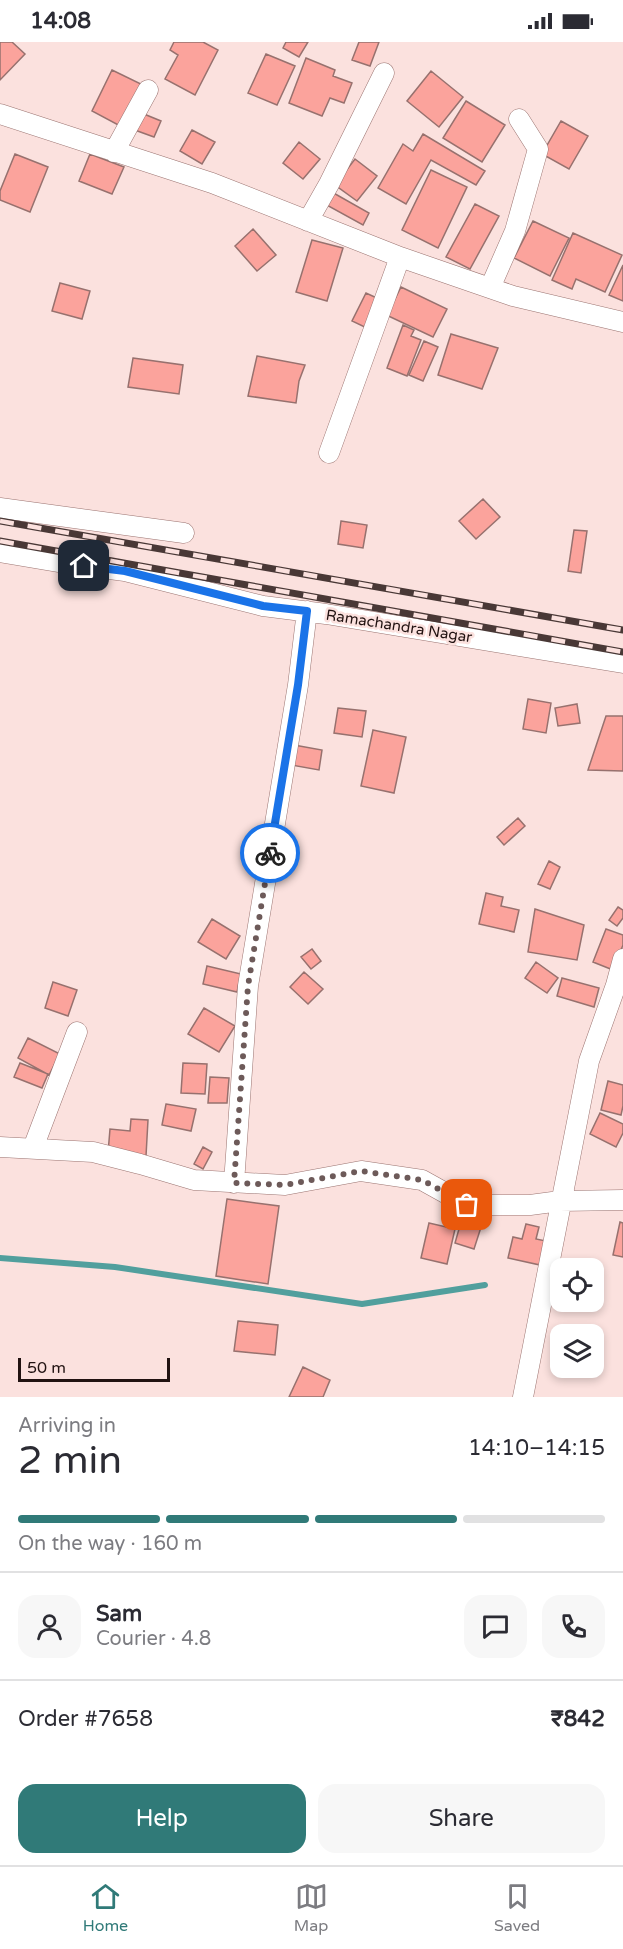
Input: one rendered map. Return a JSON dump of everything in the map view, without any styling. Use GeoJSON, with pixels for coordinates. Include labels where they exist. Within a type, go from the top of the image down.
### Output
{"type":"FeatureCollection","features":[{"type":"Feature","properties":{"kind":"street"},"geometry":{"type":"LineString","coordinates":[[308,221],[384,73]]}},
{"type":"Feature","properties":{"kind":"street"},"geometry":{"type":"LineString","coordinates":[[114,152],[148,90]]}},
{"type":"Feature","properties":{"kind":"street"},"geometry":{"type":"LineString","coordinates":[[0,114],[212,183],[400,257],[513,296],[623,322]]}},
{"type":"Feature","properties":{"kind":"street"},"geometry":{"type":"LineString","coordinates":[[490,288],[515,231],[531,182],[538,149],[519,119]]}},
{"type":"Feature","properties":{"kind":"street"},"geometry":{"type":"LineString","coordinates":[[329,453],[400,257]]}},
{"type":"Feature","properties":{"kind":"street"},"geometry":{"type":"LineString","coordinates":[[0,508],[184,533]]}},
{"type":"Feature","properties":{"kind":"street","name":"Ramachandra Nagar"},"geometry":{"type":"LineString","coordinates":[[0,552],[125,571],[263,606],[307,611],[623,663]]}},
{"type":"Feature","properties":{"kind":"street"},"geometry":{"type":"LineString","coordinates":[[234,1183],[248,986],[298,685],[307,611]]}},
{"type":"Feature","properties":{"kind":"street"},"geometry":{"type":"LineString","coordinates":[[523,1397],[589,1061],[623,959]]}},
{"type":"Feature","properties":{"kind":"street"},"geometry":{"type":"LineString","coordinates":[[33,1148],[77,1032]]}},
{"type":"Feature","properties":{"kind":"street"},"geometry":{"type":"LineString","coordinates":[[0,1148],[93,1152],[194,1180],[234,1183],[285,1185],[361,1171],[422,1180],[467,1205],[530,1206],[560,1201],[623,1200]]}},
{"type":"Feature","properties":{"kind":"building"},"geometry":{"type":"Polygon","coordinates":[[[0,42],[12,42],[25,54],[0,80],[0,42]]]}},
{"type":"Feature","properties":{"kind":"building"},"geometry":{"type":"Polygon","coordinates":[[[174,42],[203,42],[218,50],[195,95],[165,79],[178,55],[170,50],[174,42]]]}},
{"type":"Feature","properties":{"kind":"building"},"geometry":{"type":"Polygon","coordinates":[[[286,42],[308,42],[299,57],[283,48],[286,42]]]}},
{"type":"Feature","properties":{"kind":"building"},"geometry":{"type":"Polygon","coordinates":[[[359,42],[379,42],[370,66],[352,60],[359,42]]]}},
{"type":"Feature","properties":{"kind":"building"},"geometry":{"type":"Polygon","coordinates":[[[266,54],[295,66],[277,105],[248,93],[266,54]]]}},
{"type":"Feature","properties":{"kind":"building"},"geometry":{"type":"Polygon","coordinates":[[[306,58],[335,70],[333,76],[352,83],[344,103],[330,98],[322,116],[289,103],[306,58]]]}},
{"type":"Feature","properties":{"kind":"building"},"geometry":{"type":"Polygon","coordinates":[[[112,70],[143,85],[122,127],[92,111],[112,70]]]}},
{"type":"Feature","properties":{"kind":"building"},"geometry":{"type":"Polygon","coordinates":[[[431,71],[463,97],[439,127],[407,101],[431,71]]]}},
{"type":"Feature","properties":{"kind":"building"},"geometry":{"type":"Polygon","coordinates":[[[466,101],[505,125],[482,162],[443,138],[466,101]]]}},
{"type":"Feature","properties":{"kind":"building"},"geometry":{"type":"Polygon","coordinates":[[[139,112],[161,121],[154,137],[132,129],[139,112]]]}},
{"type":"Feature","properties":{"kind":"building"},"geometry":{"type":"Polygon","coordinates":[[[561,121],[588,136],[569,169],[542,154],[561,121]]]}},
{"type":"Feature","properties":{"kind":"building"},"geometry":{"type":"Polygon","coordinates":[[[192,130],[215,142],[202,164],[180,151],[192,130]]]}},
{"type":"Feature","properties":{"kind":"building"},"geometry":{"type":"Polygon","coordinates":[[[423,134],[485,171],[476,185],[431,160],[406,204],[378,188],[403,144],[413,151],[423,134]]]}},
{"type":"Feature","properties":{"kind":"building"},"geometry":{"type":"Polygon","coordinates":[[[299,142],[320,159],[303,179],[283,163],[299,142]]]}},
{"type":"Feature","properties":{"kind":"building"},"geometry":{"type":"Polygon","coordinates":[[[15,154],[48,167],[30,212],[0,200],[0,191],[15,154]]]}},
{"type":"Feature","properties":{"kind":"building"},"geometry":{"type":"Polygon","coordinates":[[[90,154],[124,167],[112,194],[79,181],[90,154]]]}},
{"type":"Feature","properties":{"kind":"building"},"geometry":{"type":"Polygon","coordinates":[[[355,159],[377,176],[357,201],[335,185],[355,159]]]}},
{"type":"Feature","properties":{"kind":"building"},"geometry":{"type":"Polygon","coordinates":[[[431,170],[467,187],[438,248],[402,230],[431,170]]]}},
{"type":"Feature","properties":{"kind":"building"},"geometry":{"type":"Polygon","coordinates":[[[330,191],[369,213],[363,225],[323,203],[330,191]]]}},
{"type":"Feature","properties":{"kind":"building"},"geometry":{"type":"Polygon","coordinates":[[[475,204],[499,216],[470,269],[446,257],[475,204]]]}},
{"type":"Feature","properties":{"kind":"building"},"geometry":{"type":"Polygon","coordinates":[[[533,221],[569,238],[550,276],[514,258],[533,221]]]}},
{"type":"Feature","properties":{"kind":"building"},"geometry":{"type":"Polygon","coordinates":[[[253,229],[276,255],[257,271],[235,246],[253,229]]]}},
{"type":"Feature","properties":{"kind":"building"},"geometry":{"type":"Polygon","coordinates":[[[573,233],[622,255],[605,292],[576,279],[572,289],[552,280],[573,233]]]}},
{"type":"Feature","properties":{"kind":"building"},"geometry":{"type":"Polygon","coordinates":[[[312,240],[343,248],[327,301],[296,292],[312,240]]]}},
{"type":"Feature","properties":{"kind":"building"},"geometry":{"type":"Polygon","coordinates":[[[623,265],[623,301],[609,295],[623,265]]]}},
{"type":"Feature","properties":{"kind":"building"},"geometry":{"type":"Polygon","coordinates":[[[60,283],[90,291],[82,319],[52,311],[60,283]]]}},
{"type":"Feature","properties":{"kind":"building"},"geometry":{"type":"Polygon","coordinates":[[[401,287],[447,309],[433,337],[380,312],[371,330],[352,321],[366,293],[392,305],[401,287]]]}},
{"type":"Feature","properties":{"kind":"building"},"geometry":{"type":"Polygon","coordinates":[[[403,325],[414,330],[411,336],[421,340],[407,376],[387,368],[403,325]]]}},
{"type":"Feature","properties":{"kind":"building"},"geometry":{"type":"Polygon","coordinates":[[[451,334],[498,348],[482,389],[438,375],[451,334]]]}},
{"type":"Feature","properties":{"kind":"building"},"geometry":{"type":"Polygon","coordinates":[[[424,341],[438,347],[423,381],[409,375],[424,341]]]}},
{"type":"Feature","properties":{"kind":"building"},"geometry":{"type":"Polygon","coordinates":[[[257,356],[305,365],[299,381],[296,403],[248,396],[257,356]]]}},
{"type":"Feature","properties":{"kind":"building"},"geometry":{"type":"Polygon","coordinates":[[[133,358],[183,365],[179,394],[128,387],[133,358]]]}},
{"type":"Feature","properties":{"kind":"building"},"geometry":{"type":"Polygon","coordinates":[[[483,499],[500,517],[476,539],[459,521],[483,499]]]}},
{"type":"Feature","properties":{"kind":"building"},"geometry":{"type":"Polygon","coordinates":[[[341,521],[367,525],[363,548],[338,544],[341,521]]]}},
{"type":"Feature","properties":{"kind":"building"},"geometry":{"type":"Polygon","coordinates":[[[574,530],[587,531],[581,573],[568,571],[574,530]]]}},
{"type":"Feature","properties":{"kind":"building"},"geometry":{"type":"Polygon","coordinates":[[[528,699],[551,703],[546,733],[523,729],[528,699]]]}},
{"type":"Feature","properties":{"kind":"building"},"geometry":{"type":"Polygon","coordinates":[[[577,704],[580,723],[558,726],[555,708],[577,704]]]}},
{"type":"Feature","properties":{"kind":"building"},"geometry":{"type":"Polygon","coordinates":[[[338,708],[366,711],[362,737],[334,733],[338,708]]]}},
{"type":"Feature","properties":{"kind":"building"},"geometry":{"type":"Polygon","coordinates":[[[606,716],[623,716],[623,771],[588,770],[606,716]]]}},
{"type":"Feature","properties":{"kind":"building"},"geometry":{"type":"Polygon","coordinates":[[[373,730],[406,737],[394,793],[361,786],[373,730]]]}},
{"type":"Feature","properties":{"kind":"building"},"geometry":{"type":"Polygon","coordinates":[[[294,745],[322,750],[319,770],[291,765],[294,745]]]}},
{"type":"Feature","properties":{"kind":"building"},"geometry":{"type":"Polygon","coordinates":[[[518,818],[525,826],[504,845],[497,837],[518,818]]]}},
{"type":"Feature","properties":{"kind":"building"},"geometry":{"type":"Polygon","coordinates":[[[549,861],[560,867],[550,889],[538,884],[549,861]]]}},
{"type":"Feature","properties":{"kind":"building"},"geometry":{"type":"Polygon","coordinates":[[[486,893],[503,897],[501,906],[519,910],[514,932],[479,924],[486,893]]]}},
{"type":"Feature","properties":{"kind":"building"},"geometry":{"type":"Polygon","coordinates":[[[618,907],[623,910],[623,918],[617,926],[609,920],[618,907]]]}},
{"type":"Feature","properties":{"kind":"building"},"geometry":{"type":"Polygon","coordinates":[[[535,909],[584,925],[577,960],[528,952],[535,909]]]}},
{"type":"Feature","properties":{"kind":"building"},"geometry":{"type":"Polygon","coordinates":[[[212,919],[240,936],[226,959],[198,942],[212,919]]]}},
{"type":"Feature","properties":{"kind":"building"},"geometry":{"type":"Polygon","coordinates":[[[606,929],[623,935],[623,945],[613,970],[593,962],[606,929]]]}},
{"type":"Feature","properties":{"kind":"building"},"geometry":{"type":"Polygon","coordinates":[[[312,949],[321,961],[311,969],[301,957],[312,949]]]}},
{"type":"Feature","properties":{"kind":"building"},"geometry":{"type":"Polygon","coordinates":[[[536,962],[558,978],[547,993],[525,978],[536,962]]]}},
{"type":"Feature","properties":{"kind":"building"},"geometry":{"type":"Polygon","coordinates":[[[207,966],[241,974],[237,992],[203,984],[207,966]]]}},
{"type":"Feature","properties":{"kind":"building"},"geometry":{"type":"Polygon","coordinates":[[[304,972],[323,989],[308,1004],[290,987],[304,972]]]}},
{"type":"Feature","properties":{"kind":"building"},"geometry":{"type":"Polygon","coordinates":[[[562,978],[599,988],[594,1007],[557,996],[562,978]]]}},
{"type":"Feature","properties":{"kind":"building"},"geometry":{"type":"Polygon","coordinates":[[[53,982],[77,990],[68,1016],[45,1008],[53,982]]]}},
{"type":"Feature","properties":{"kind":"building"},"geometry":{"type":"Polygon","coordinates":[[[204,1008],[235,1026],[219,1052],[188,1034],[204,1008]]]}},
{"type":"Feature","properties":{"kind":"building"},"geometry":{"type":"Polygon","coordinates":[[[28,1038],[60,1054],[49,1075],[18,1058],[28,1038]]]}},
{"type":"Feature","properties":{"kind":"building"},"geometry":{"type":"Polygon","coordinates":[[[20,1063],[48,1074],[42,1088],[14,1077],[20,1063]]]}},
{"type":"Feature","properties":{"kind":"building"},"geometry":{"type":"Polygon","coordinates":[[[183,1063],[207,1064],[205,1094],[181,1093],[183,1063]]]}},
{"type":"Feature","properties":{"kind":"building"},"geometry":{"type":"Polygon","coordinates":[[[210,1077],[229,1078],[227,1103],[208,1103],[210,1077]]]}},
{"type":"Feature","properties":{"kind":"building"},"geometry":{"type":"Polygon","coordinates":[[[608,1081],[623,1085],[621,1115],[601,1110],[608,1081]]]}},
{"type":"Feature","properties":{"kind":"building"},"geometry":{"type":"Polygon","coordinates":[[[166,1104],[196,1109],[191,1131],[162,1125],[166,1104]]]}},
{"type":"Feature","properties":{"kind":"building"},"geometry":{"type":"Polygon","coordinates":[[[600,1113],[623,1124],[623,1133],[616,1147],[590,1134],[600,1113]]]}},
{"type":"Feature","properties":{"kind":"building"},"geometry":{"type":"Polygon","coordinates":[[[131,1119],[148,1120],[146,1156],[108,1153],[110,1129],[130,1131],[131,1119]]]}},
{"type":"Feature","properties":{"kind":"building"},"geometry":{"type":"Polygon","coordinates":[[[203,1147],[212,1152],[203,1169],[194,1164],[203,1147]]]}},
{"type":"Feature","properties":{"kind":"building"},"geometry":{"type":"Polygon","coordinates":[[[227,1199],[279,1206],[268,1284],[216,1276],[227,1199]]]}},
{"type":"Feature","properties":{"kind":"building"},"geometry":{"type":"Polygon","coordinates":[[[463,1215],[483,1221],[474,1249],[455,1243],[463,1215]]]}},
{"type":"Feature","properties":{"kind":"building"},"geometry":{"type":"Polygon","coordinates":[[[620,1222],[623,1223],[623,1257],[613,1255],[620,1222]]]}},
{"type":"Feature","properties":{"kind":"building"},"geometry":{"type":"Polygon","coordinates":[[[429,1223],[455,1229],[447,1264],[421,1258],[429,1223]]]}},
{"type":"Feature","properties":{"kind":"building"},"geometry":{"type":"Polygon","coordinates":[[[526,1224],[539,1227],[536,1239],[546,1241],[540,1265],[508,1258],[513,1237],[522,1239],[526,1224]]]}},
{"type":"Feature","properties":{"kind":"building"},"geometry":{"type":"Polygon","coordinates":[[[238,1321],[278,1325],[275,1355],[234,1351],[238,1321]]]}},
{"type":"Feature","properties":{"kind":"building"},"geometry":{"type":"Polygon","coordinates":[[[303,1367],[330,1380],[323,1397],[289,1397],[303,1367]]]}},
{"type":"Feature","properties":{"kind":"waterway"},"geometry":{"type":"LineString","coordinates":[[0,1258],[115,1267],[362,1304],[485,1285]]}},
{"type":"Feature","properties":{"kind":"railway"},"geometry":{"type":"LineString","coordinates":[[0,521],[623,630]]}},
{"type":"Feature","properties":{"kind":"railway"},"geometry":{"type":"LineString","coordinates":[[0,541],[623,652]]}},
{"type":"Feature","properties":{"kind":"way so far"},"geometry":{"type":"LineString","coordinates":[[270,853],[248,986],[234,1183],[285,1185],[361,1171],[422,1180],[467,1205]]}},
{"type":"Feature","properties":{"kind":"route"},"geometry":{"type":"LineString","coordinates":[[84,566],[125,571],[263,606],[307,611],[298,685],[270,853]]}}]}
